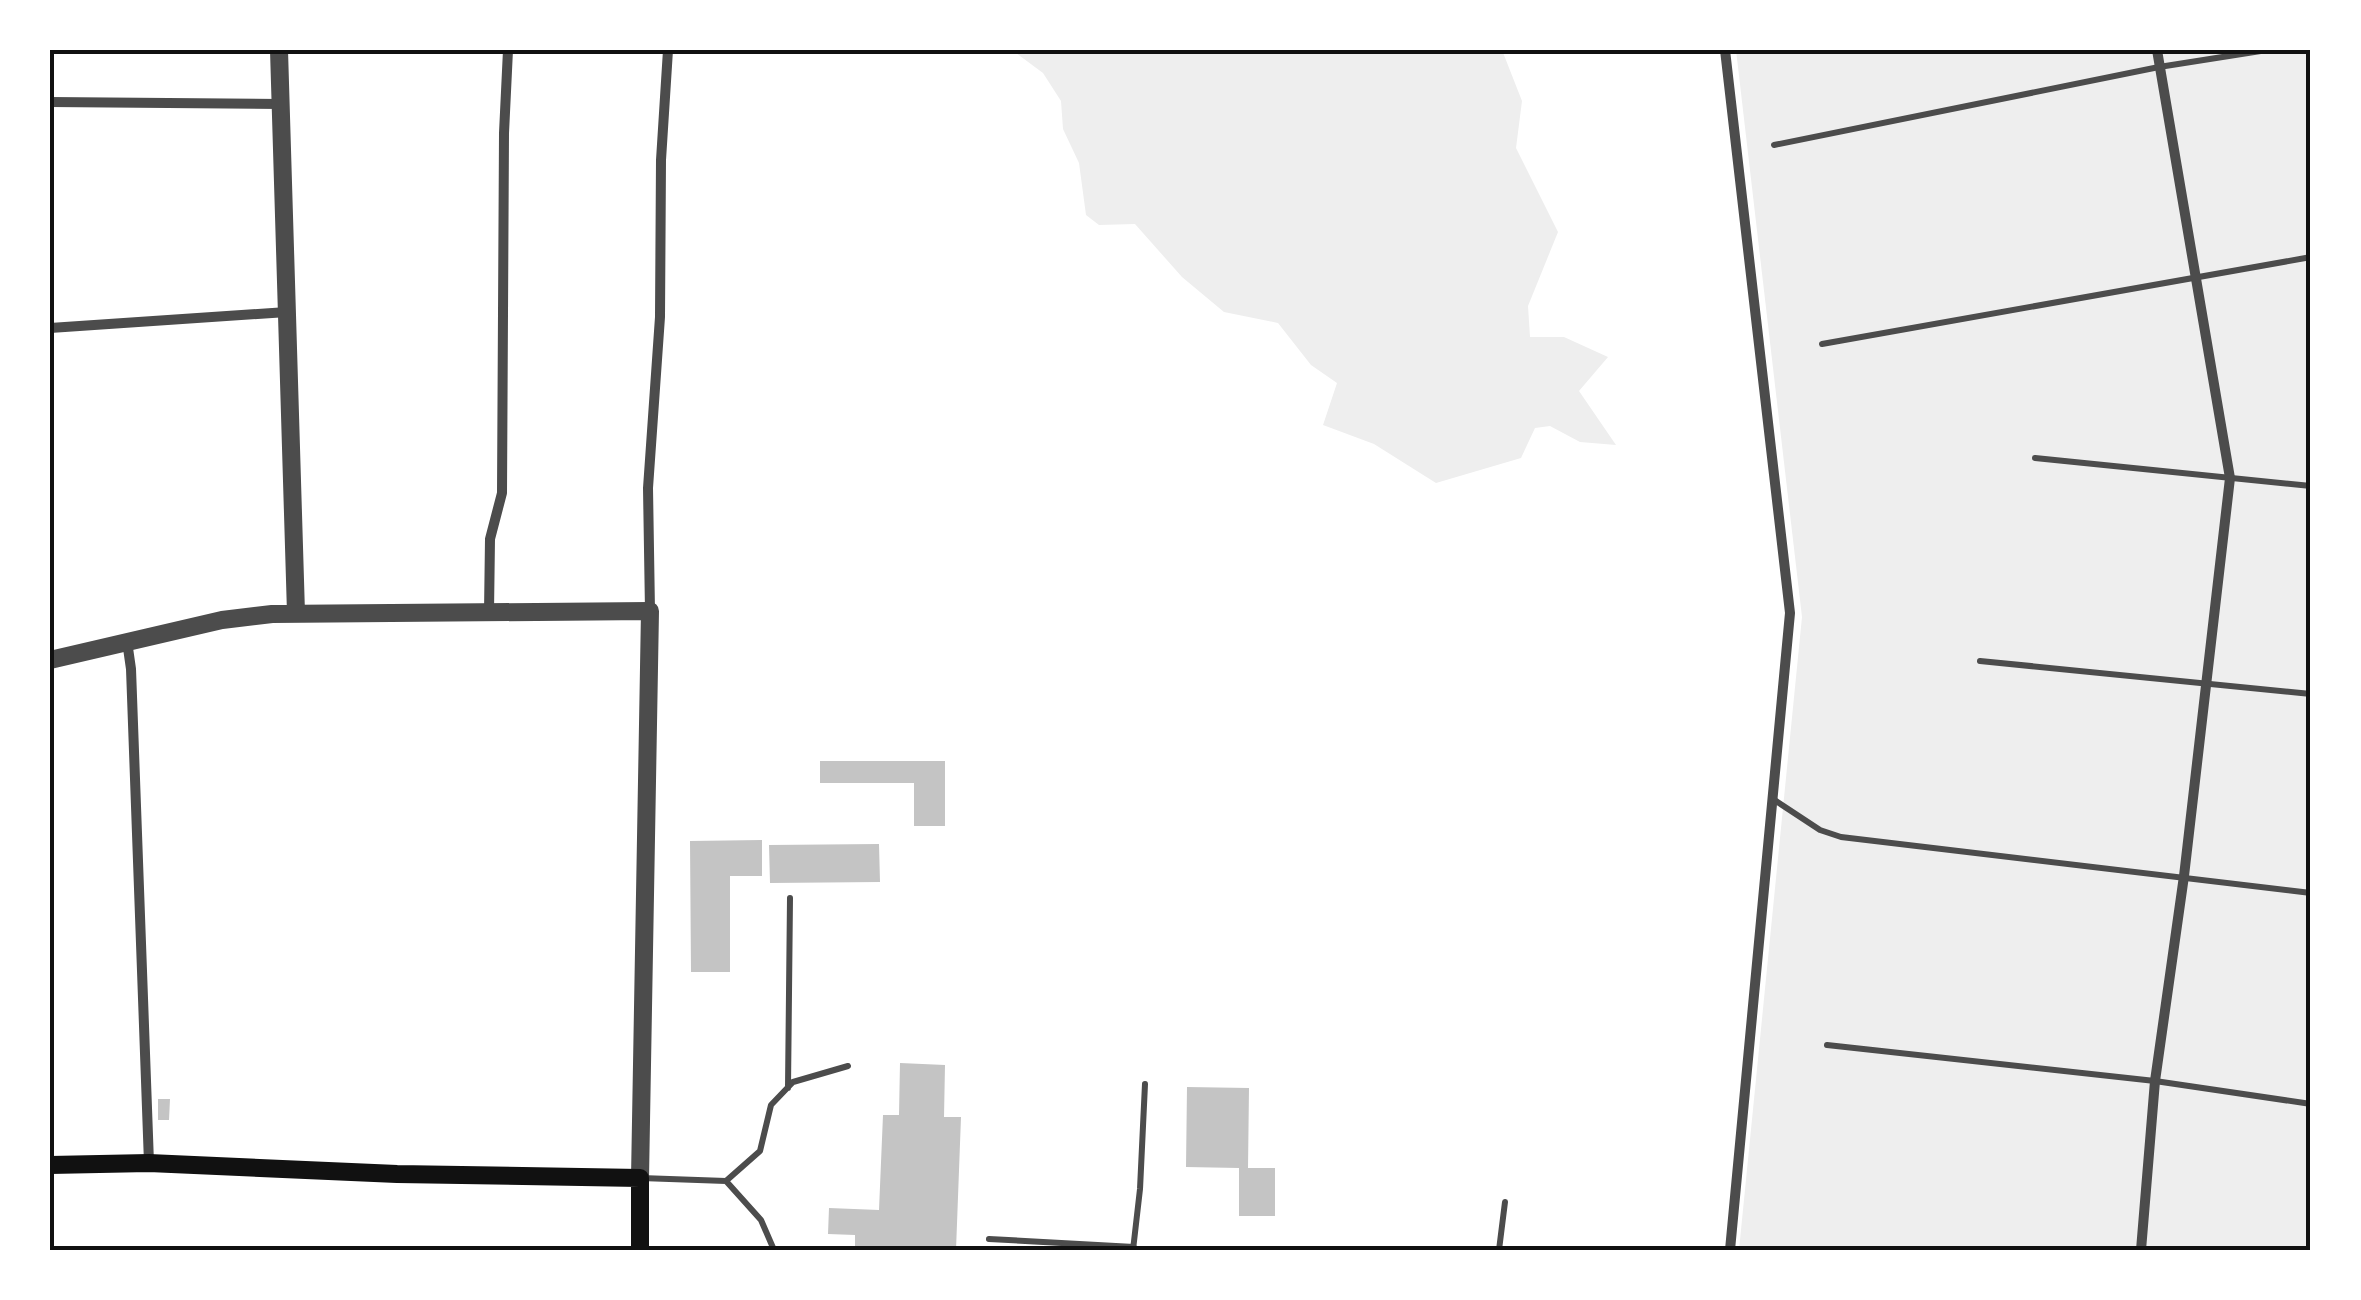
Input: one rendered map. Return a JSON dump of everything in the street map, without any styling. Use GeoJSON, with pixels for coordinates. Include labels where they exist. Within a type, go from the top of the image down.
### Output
{"type":"FeatureCollection","features":[{"type":"Feature","properties":{"kind":"main road"},"geometry":{"type":"LineString","coordinates":[[50,1165],[149,1163],[397,1174],[640,1178],[640,1250]]}},
{"type":"Feature","properties":{"kind":"street"},"geometry":{"type":"LineString","coordinates":[[279,50],[296,613]]}},
{"type":"Feature","properties":{"kind":"street"},"geometry":{"type":"LineString","coordinates":[[489,612],[490,539],[502,492],[508,50]]}},
{"type":"Feature","properties":{"kind":"street"},"geometry":{"type":"LineString","coordinates":[[640,1178],[650,611],[648,488],[660,317],[661,160],[668,50]]}},
{"type":"Feature","properties":{"kind":"street"},"geometry":{"type":"LineString","coordinates":[[1725,50],[1790,613],[1730,1250]]}},
{"type":"Feature","properties":{"kind":"street"},"geometry":{"type":"LineString","coordinates":[[2141,1250],[2156,1082],[2230,478],[2157,50]]}},
{"type":"Feature","properties":{"kind":"street"},"geometry":{"type":"LineString","coordinates":[[50,102],[281,104]]}},
{"type":"Feature","properties":{"kind":"street"},"geometry":{"type":"LineString","coordinates":[[50,328],[287,312]]}},
{"type":"Feature","properties":{"kind":"street"},"geometry":{"type":"LineString","coordinates":[[50,660],[247,616],[650,611]]}},
{"type":"Feature","properties":{"kind":"street"},"geometry":{"type":"LineString","coordinates":[[127,641],[149,1163]]}},
{"type":"Feature","properties":{"kind":"lane"},"geometry":{"type":"LineString","coordinates":[[1774,145],[2160,67],[2267,50]]}},
{"type":"Feature","properties":{"kind":"lane"},"geometry":{"type":"LineString","coordinates":[[1822,344],[2311,257]]}},
{"type":"Feature","properties":{"kind":"lane"},"geometry":{"type":"LineString","coordinates":[[2035,458],[2311,486]]}},
{"type":"Feature","properties":{"kind":"lane"},"geometry":{"type":"LineString","coordinates":[[1980,661],[2311,694]]}},
{"type":"Feature","properties":{"kind":"lane"},"geometry":{"type":"LineString","coordinates":[[1772,799],[1820,830],[1842,837],[2311,894]]}},
{"type":"Feature","properties":{"kind":"lane"},"geometry":{"type":"LineString","coordinates":[[788,1088],[790,898]]}},
{"type":"Feature","properties":{"kind":"lane"},"geometry":{"type":"LineString","coordinates":[[1827,1045],[2156,1082],[2311,1104]]}},
{"type":"Feature","properties":{"kind":"lane"},"geometry":{"type":"LineString","coordinates":[[640,1178],[726,1181],[760,1152],[771,1105],[793,1082],[848,1066]]}},
{"type":"Feature","properties":{"kind":"lane"},"geometry":{"type":"LineString","coordinates":[[988,1239],[1133,1248],[1145,1084]]}},
{"type":"Feature","properties":{"kind":"lane"},"geometry":{"type":"LineString","coordinates":[[726,1181],[761,1220],[774,1250]]}},
{"type":"Feature","properties":{"kind":"lane"},"geometry":{"type":"LineString","coordinates":[[1499,1250],[1505,1202]]}},
{"type":"Feature","properties":{"kind":"shaded area"},"geometry":{"type":"Polygon","coordinates":[[[1012,50],[1502,50],[1522,101],[1516,148],[1558,232],[1528,306],[1530,337],[1564,337],[1608,357],[1579,391],[1616,445],[1580,442],[1550,426],[1535,428],[1521,458],[1436,483],[1374,444],[1323,425],[1337,383],[1311,365],[1278,323],[1224,312],[1182,277],[1135,224],[1099,225],[1086,215],[1079,163],[1063,129],[1061,101],[1043,73],[1012,50]]]}},
{"type":"Feature","properties":{"kind":"shaded area"},"geometry":{"type":"Polygon","coordinates":[[[1736,50],[2311,50],[2311,1250],[1739,1250],[1802,617],[1736,50]]]}},
{"type":"Feature","properties":{"kind":"building"},"geometry":{"type":"Polygon","coordinates":[[[820,761],[945,761],[945,826],[914,826],[914,783],[820,783],[820,761]]]}},
{"type":"Feature","properties":{"kind":"building"},"geometry":{"type":"Polygon","coordinates":[[[762,840],[762,876],[730,876],[730,972],[691,972],[690,841],[762,840]]]}},
{"type":"Feature","properties":{"kind":"building"},"geometry":{"type":"Polygon","coordinates":[[[879,844],[880,882],[770,883],[769,845],[879,844]]]}},
{"type":"Feature","properties":{"kind":"building"},"geometry":{"type":"Polygon","coordinates":[[[900,1063],[945,1065],[944,1117],[961,1117],[956,1250],[855,1250],[855,1235],[828,1234],[829,1208],[879,1210],[883,1115],[899,1115],[900,1063]]]}},
{"type":"Feature","properties":{"kind":"building"},"geometry":{"type":"Polygon","coordinates":[[[1187,1087],[1249,1088],[1248,1168],[1275,1168],[1275,1216],[1239,1216],[1239,1168],[1186,1167],[1187,1087]]]}},
{"type":"Feature","properties":{"kind":"building"},"geometry":{"type":"Polygon","coordinates":[[[158,1099],[170,1099],[169,1120],[158,1120],[158,1099]]]}}]}
